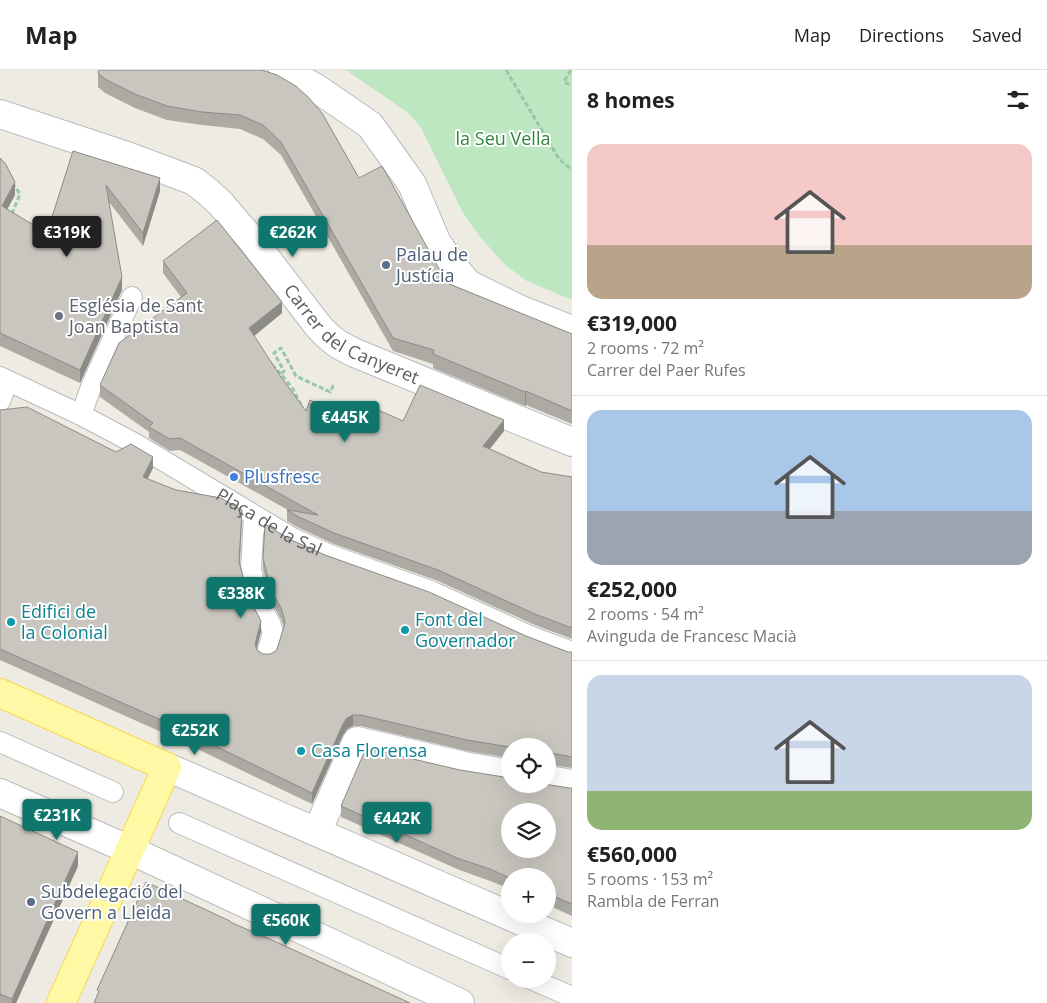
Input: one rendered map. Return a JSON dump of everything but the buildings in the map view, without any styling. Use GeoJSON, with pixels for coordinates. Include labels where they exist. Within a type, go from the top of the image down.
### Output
{"type":"FeatureCollection","features":[{"type":"Feature","properties":{"kind":"main road"},"geometry":{"type":"LineString","coordinates":[[0,693],[167,767],[61,1003]]}},
{"type":"Feature","properties":{"kind":"street"},"geometry":{"type":"LineString","coordinates":[[282,70],[316,88],[370,125],[412,184],[436,241],[468,284],[521,310],[572,330]]}},
{"type":"Feature","properties":{"kind":"street","name":"Carrer del Canyeret"},"geometry":{"type":"LineString","coordinates":[[0,114],[130,157],[194,181],[215,198],[238,222],[330,340],[355,353],[572,442]]}},
{"type":"Feature","properties":{"kind":"street"},"geometry":{"type":"LineString","coordinates":[[81,415],[91,387],[132,297]]}},
{"type":"Feature","properties":{"kind":"street"},"geometry":{"type":"LineString","coordinates":[[0,401],[4,379]]}},
{"type":"Feature","properties":{"kind":"street","name":"Plaça de la Sal"},"geometry":{"type":"LineString","coordinates":[[4,379],[81,415],[134,443],[294,539],[433,592],[530,636],[572,652]]}},
{"type":"Feature","properties":{"kind":"street"},"geometry":{"type":"LineString","coordinates":[[254,516],[251,570],[260,606],[273,632],[267,654]]}},
{"type":"Feature","properties":{"kind":"street"},"geometry":{"type":"LineString","coordinates":[[317,832],[358,741],[464,766],[501,772]]}},
{"type":"Feature","properties":{"kind":"street"},"geometry":{"type":"LineString","coordinates":[[0,742],[112,792]]}},
{"type":"Feature","properties":{"kind":"street"},"geometry":{"type":"LineString","coordinates":[[167,767],[572,943]]}},
{"type":"Feature","properties":{"kind":"street"},"geometry":{"type":"LineString","coordinates":[[556,781],[572,784]]}},
{"type":"Feature","properties":{"kind":"street"},"geometry":{"type":"LineString","coordinates":[[0,793],[130,850],[460,1003]]}},
{"type":"Feature","properties":{"kind":"street"},"geometry":{"type":"LineString","coordinates":[[179,823],[501,965]]}},
{"type":"Feature","properties":{"kind":"street"},"geometry":{"type":"LineString","coordinates":[[552,988],[572,997]]}},
{"type":"Feature","properties":{"kind":"path"},"geometry":{"type":"LineString","coordinates":[[506,70],[559,159],[572,170]]}},
{"type":"Feature","properties":{"kind":"path"},"geometry":{"type":"LineString","coordinates":[[571,70],[564,82],[572,86]]}},
{"type":"Feature","properties":{"kind":"path"},"geometry":{"type":"LineString","coordinates":[[11,180],[20,194],[12,216]]}},
{"type":"Feature","properties":{"kind":"path"},"geometry":{"type":"LineString","coordinates":[[281,374],[284,371],[274,353],[281,348],[296,376],[330,392],[334,384]]}},
{"type":"Feature","properties":{"kind":"path"},"geometry":{"type":"LineString","coordinates":[[268,360],[293,389],[303,410]]}},
{"type":"Feature","properties":{"kind":"green space","name":"la Seu Vella"},"geometry":{"type":"Polygon","coordinates":[[[346,70],[572,70],[572,300],[527,281],[505,265],[481,238],[463,213],[420,126],[407,112],[346,70]]]}},
{"type":"Feature","properties":{"kind":"place","name":"Palau de Justícia"},"geometry":{"type":"Point","coordinates":[386,265]}},
{"type":"Feature","properties":{"kind":"place","name":"Església de Sant Joan Baptista"},"geometry":{"type":"Point","coordinates":[59,316]}},
{"type":"Feature","properties":{"kind":"place","name":"Plusfresc"},"geometry":{"type":"Point","coordinates":[234,477]}},
{"type":"Feature","properties":{"kind":"place","name":"Edifici de la Colonial"},"geometry":{"type":"Point","coordinates":[11,622]}},
{"type":"Feature","properties":{"kind":"place","name":"Font del Governador"},"geometry":{"type":"Point","coordinates":[405,630]}},
{"type":"Feature","properties":{"kind":"place","name":"Casa Florensa"},"geometry":{"type":"Point","coordinates":[301,751]}},
{"type":"Feature","properties":{"kind":"place","name":"Subdelegació del Govern a Lleida"},"geometry":{"type":"Point","coordinates":[31,902]}}]}
